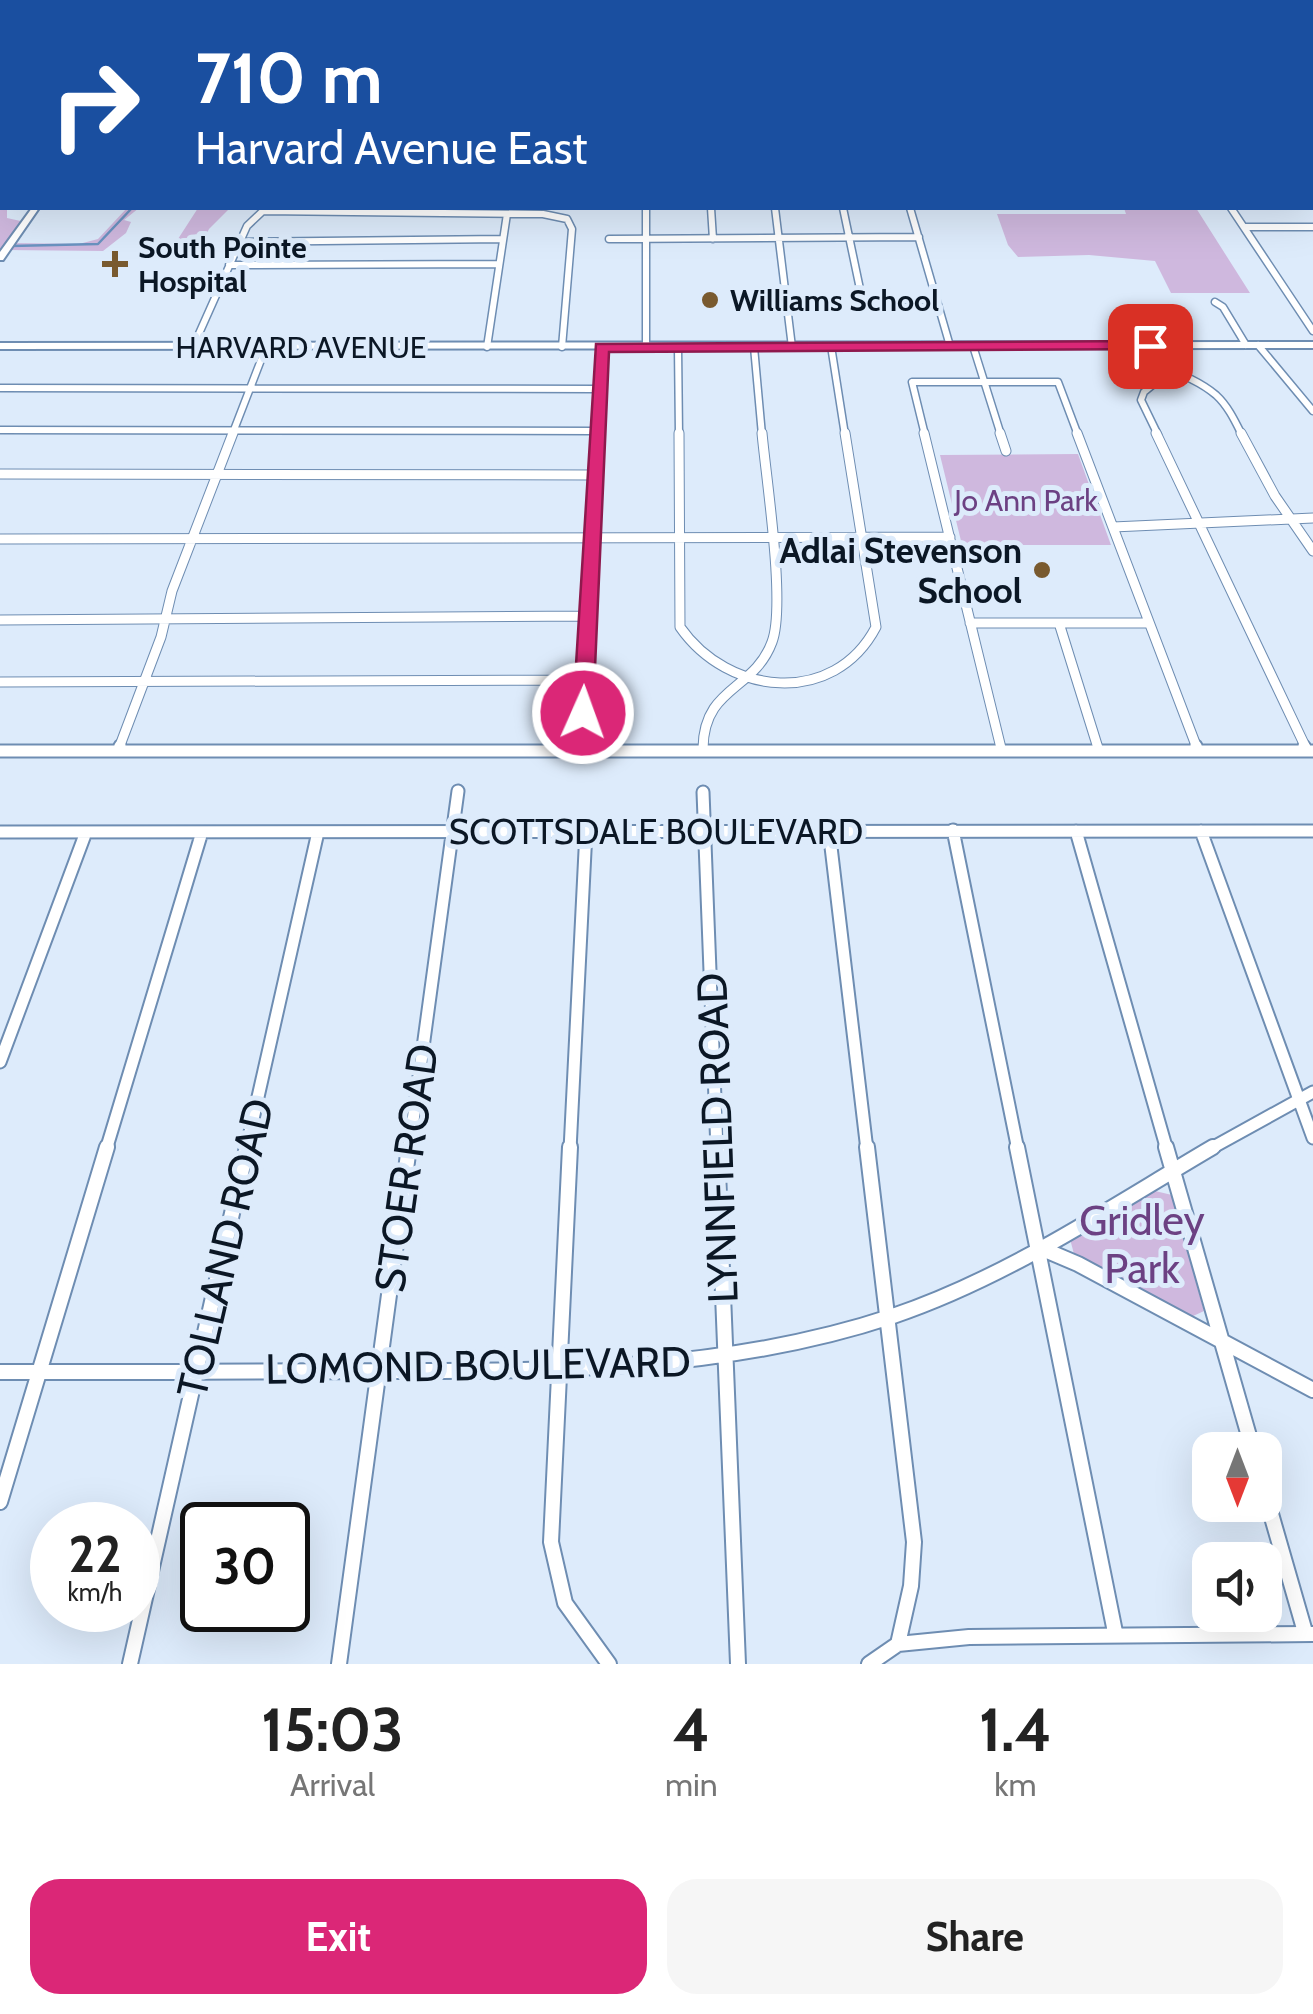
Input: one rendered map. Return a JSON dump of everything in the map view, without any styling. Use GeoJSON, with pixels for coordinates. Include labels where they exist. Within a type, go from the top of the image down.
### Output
{"type":"FeatureCollection","features":[{"type":"Feature","properties":{"kind":"main road"},"geometry":{"type":"LineString","coordinates":[[4,252],[34,210]]}},
{"type":"Feature","properties":{"kind":"main road","name":"HARVARD AVENUE"},"geometry":{"type":"LineString","coordinates":[[0,346],[1313,345]]}},
{"type":"Feature","properties":{"kind":"street"},"geometry":{"type":"LineString","coordinates":[[192,347],[247,226],[263,210]]}},
{"type":"Feature","properties":{"kind":"street"},"geometry":{"type":"LineString","coordinates":[[273,210],[308,214],[543,214],[566,219],[572,229],[562,347]]}},
{"type":"Feature","properties":{"kind":"street"},"geometry":{"type":"LineString","coordinates":[[646,210],[646,347]]}},
{"type":"Feature","properties":{"kind":"street"},"geometry":{"type":"LineString","coordinates":[[711,210],[713,239]]}},
{"type":"Feature","properties":{"kind":"street"},"geometry":{"type":"LineString","coordinates":[[775,210],[792,346]]}},
{"type":"Feature","properties":{"kind":"street"},"geometry":{"type":"LineString","coordinates":[[842,210],[864,308],[938,308]]}},
{"type":"Feature","properties":{"kind":"street"},"geometry":{"type":"LineString","coordinates":[[911,210],[950,346]]}},
{"type":"Feature","properties":{"kind":"street"},"geometry":{"type":"LineString","coordinates":[[1232,210],[1313,331]]}},
{"type":"Feature","properties":{"kind":"street"},"geometry":{"type":"LineString","coordinates":[[486,347],[507,214]]}},
{"type":"Feature","properties":{"kind":"street"},"geometry":{"type":"LineString","coordinates":[[1244,227],[1312,228]]}},
{"type":"Feature","properties":{"kind":"street"},"geometry":{"type":"LineString","coordinates":[[608,239],[919,238]]}},
{"type":"Feature","properties":{"kind":"street"},"geometry":{"type":"LineString","coordinates":[[239,242],[503,239]]}},
{"type":"Feature","properties":{"kind":"street"},"geometry":{"type":"LineString","coordinates":[[229,265],[499,264]]}},
{"type":"Feature","properties":{"kind":"street"},"geometry":{"type":"LineString","coordinates":[[1215,302],[1223,306],[1246,345]]}},
{"type":"Feature","properties":{"kind":"street"},"geometry":{"type":"LineString","coordinates":[[1258,345],[1313,411]]}},
{"type":"Feature","properties":{"kind":"street"},"geometry":{"type":"LineString","coordinates":[[678,347],[680,627],[685,640],[704,659],[744,680],[815,678],[851,664],[872,642],[876,627],[831,346]]}},
{"type":"Feature","properties":{"kind":"street"},"geometry":{"type":"LineString","coordinates":[[973,346],[1006,450]]}},
{"type":"Feature","properties":{"kind":"street"},"geometry":{"type":"LineString","coordinates":[[1158,346],[1171,370],[1226,405],[1275,496],[1313,551]]}},
{"type":"Feature","properties":{"kind":"street"},"geometry":{"type":"LineString","coordinates":[[118,751],[192,538],[266,347]]}},
{"type":"Feature","properties":{"kind":"street"},"geometry":{"type":"LineString","coordinates":[[582,749],[602,347]]}},
{"type":"Feature","properties":{"kind":"street"},"geometry":{"type":"LineString","coordinates":[[703,749],[706,719],[762,666],[776,637],[778,620],[754,347]]}},
{"type":"Feature","properties":{"kind":"street"},"geometry":{"type":"LineString","coordinates":[[0,751],[1310,750],[1141,400],[1144,392],[1171,370]]}},
{"type":"Feature","properties":{"kind":"street"},"geometry":{"type":"LineString","coordinates":[[1162,380],[1191,380]]}},
{"type":"Feature","properties":{"kind":"street"},"geometry":{"type":"LineString","coordinates":[[1001,749],[912,382],[1058,382],[1198,750]]}},
{"type":"Feature","properties":{"kind":"street"},"geometry":{"type":"LineString","coordinates":[[0,388],[598,389]]}},
{"type":"Feature","properties":{"kind":"street"},"geometry":{"type":"LineString","coordinates":[[0,430],[598,431]]}},
{"type":"Feature","properties":{"kind":"street"},"geometry":{"type":"LineString","coordinates":[[0,474],[595,475]]}},
{"type":"Feature","properties":{"kind":"street"},"geometry":{"type":"LineString","coordinates":[[1112,527],[1313,518]]}},
{"type":"Feature","properties":{"kind":"street"},"geometry":{"type":"LineString","coordinates":[[0,539],[950,537]]}},
{"type":"Feature","properties":{"kind":"street"},"geometry":{"type":"LineString","coordinates":[[0,620],[587,616]]}},
{"type":"Feature","properties":{"kind":"street"},"geometry":{"type":"LineString","coordinates":[[970,622],[1148,622]]}},
{"type":"Feature","properties":{"kind":"street"},"geometry":{"type":"LineString","coordinates":[[1059,622],[1098,748]]}},
{"type":"Feature","properties":{"kind":"street"},"geometry":{"type":"LineString","coordinates":[[0,682],[584,680]]}},
{"type":"Feature","properties":{"kind":"street","name":"STOER ROAD"},"geometry":{"type":"LineString","coordinates":[[338,1664],[458,790]]}},
{"type":"Feature","properties":{"kind":"street","name":"LYNNFIELD ROAD"},"geometry":{"type":"LineString","coordinates":[[703,792],[738,1664]]}},
{"type":"Feature","properties":{"kind":"street"},"geometry":{"type":"LineString","coordinates":[[830,830],[914,1542],[911,1586],[898,1644]]}},
{"type":"Feature","properties":{"kind":"street"},"geometry":{"type":"LineString","coordinates":[[953,830],[1115,1632]]}},
{"type":"Feature","properties":{"kind":"street"},"geometry":{"type":"LineString","coordinates":[[586,831],[552,1542],[566,1603],[609,1664]]}},
{"type":"Feature","properties":{"kind":"street"},"geometry":{"type":"LineString","coordinates":[[1076,831],[1248,1432]]}},
{"type":"Feature","properties":{"kind":"street"},"geometry":{"type":"LineString","coordinates":[[1201,831],[1313,1138]]}},
{"type":"Feature","properties":{"kind":"street","name":"SCOTTSDALE BOULEVARD"},"geometry":{"type":"LineString","coordinates":[[0,832],[1313,831]]}},
{"type":"Feature","properties":{"kind":"street"},"geometry":{"type":"LineString","coordinates":[[0,1062],[86,832]]}},
{"type":"Feature","properties":{"kind":"street"},"geometry":{"type":"LineString","coordinates":[[0,1502],[202,832]]}},
{"type":"Feature","properties":{"kind":"street","name":"TOLLAND ROAD"},"geometry":{"type":"LineString","coordinates":[[130,1664],[318,832]]}},
{"type":"Feature","properties":{"kind":"street","name":"LOMOND BOULEVARD"},"geometry":{"type":"LineString","coordinates":[[0,1372],[560,1371],[654,1367],[820,1339],[951,1295],[1313,1092]]}},
{"type":"Feature","properties":{"kind":"street"},"geometry":{"type":"LineString","coordinates":[[1038,1248],[1078,1264],[1313,1390]]}},
{"type":"Feature","properties":{"kind":"street"},"geometry":{"type":"LineString","coordinates":[[869,1664],[898,1644],[968,1637],[1115,1632],[1309,1633],[1274,1522]]}},
{"type":"Feature","properties":{"kind":"green space"},"geometry":{"type":"Polygon","coordinates":[[[0,210],[7,210],[7,218],[25,222],[12,243],[79,244],[98,239],[125,210],[136,210],[124,220],[131,222],[126,233],[103,251],[6,250],[0,255],[0,210]]]}},
{"type":"Feature","properties":{"kind":"green space"},"geometry":{"type":"Polygon","coordinates":[[[197,210],[228,210],[209,229],[197,253],[180,253],[184,243],[178,239],[197,210]]]}},
{"type":"Feature","properties":{"kind":"green space"},"geometry":{"type":"Polygon","coordinates":[[[1125,210],[1197,210],[1250,293],[1171,293],[1155,261],[1089,255],[1018,257],[1008,245],[997,214],[1126,214],[1125,210]]]}},
{"type":"Feature","properties":{"kind":"green space","name":"Jo Ann Park"},"geometry":{"type":"Polygon","coordinates":[[[1078,454],[1111,545],[962,545],[940,455],[1078,454]]]}},
{"type":"Feature","properties":{"kind":"green space","name":"Gridley Park"},"geometry":{"type":"Polygon","coordinates":[[[1155,1191],[1172,1195],[1204,1311],[1191,1317],[1074,1254],[1070,1239],[1155,1191]]]}},
{"type":"Feature","properties":{"kind":"waterway"},"geometry":{"type":"LineString","coordinates":[[11,246],[98,244],[130,210]]}},
{"type":"Feature","properties":{"kind":"place","name":"South Pointe Hospital"},"geometry":{"type":"Point","coordinates":[115,264]}},
{"type":"Feature","properties":{"kind":"place","name":"Williams School"},"geometry":{"type":"Point","coordinates":[710,300]}},
{"type":"Feature","properties":{"kind":"place","name":"Adlai Stevenson School"},"geometry":{"type":"Point","coordinates":[1042,570]}},
{"type":"Feature","properties":{"kind":"route"},"geometry":{"type":"LineString","coordinates":[[583,713],[602,347],[1150,346]]}}]}
